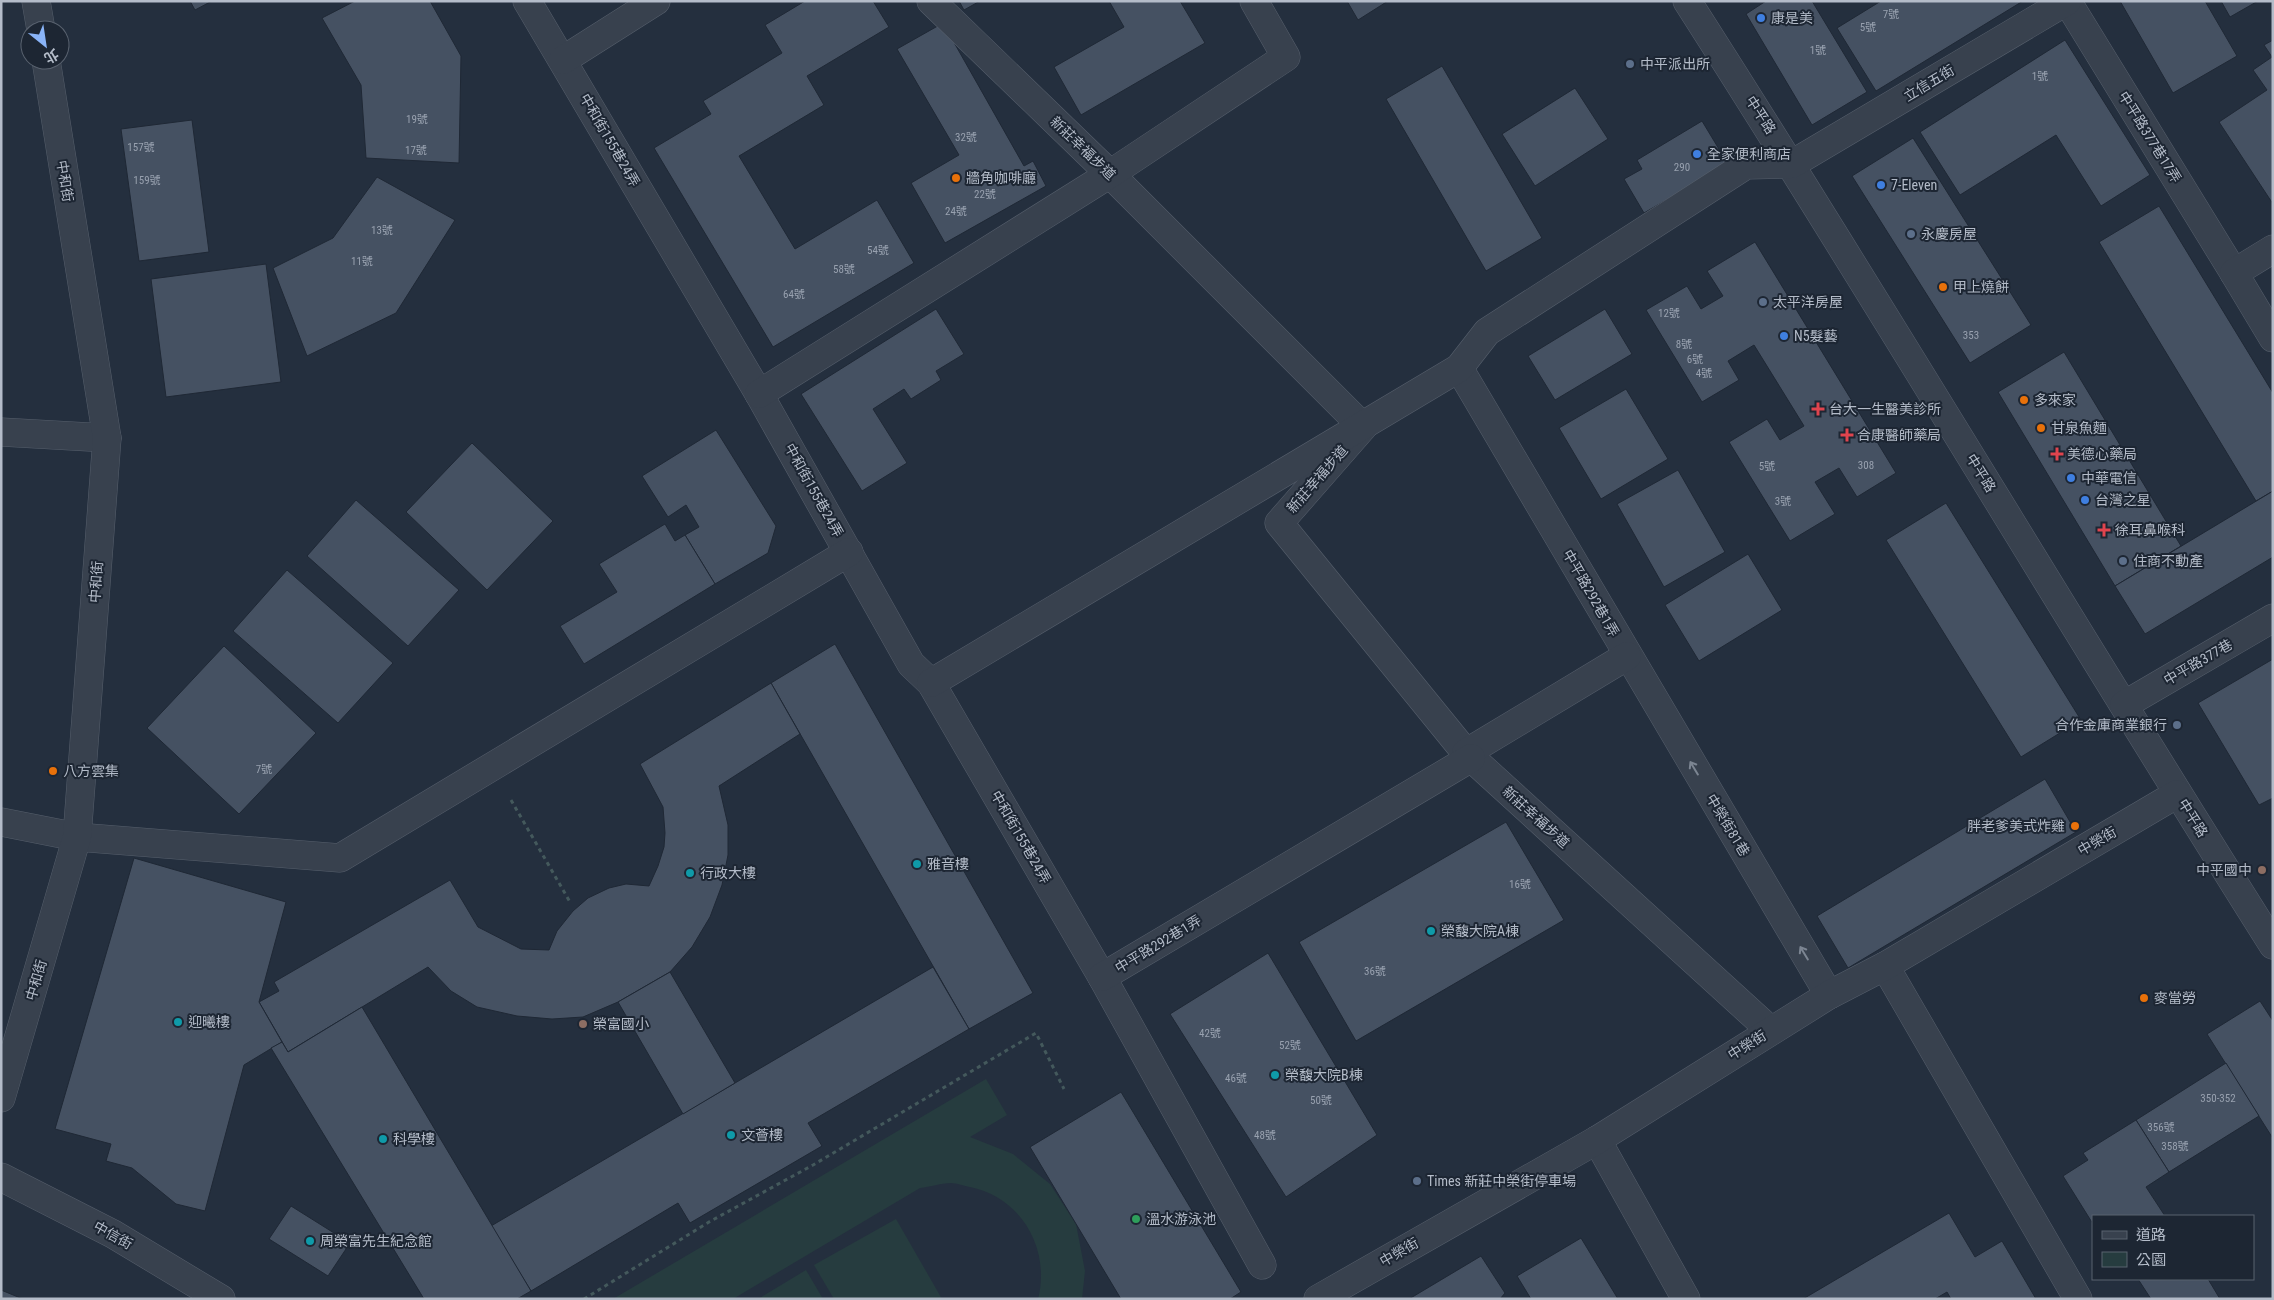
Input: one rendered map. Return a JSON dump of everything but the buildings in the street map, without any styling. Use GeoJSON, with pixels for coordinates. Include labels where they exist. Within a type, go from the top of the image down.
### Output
{"type":"FeatureCollection","features":[{"type":"Feature","properties":{"kind":"street"},"geometry":{"type":"LineString","coordinates":[[36,1],[39,20]]}},
{"type":"Feature","properties":{"kind":"street","name":"中和街155巷24弄"},"geometry":{"type":"LineString","coordinates":[[528,1],[759,394],[911,664],[931,683],[1102,977]]}},
{"type":"Feature","properties":{"kind":"street"},"geometry":{"type":"LineString","coordinates":[[563,60],[656,1]]}},
{"type":"Feature","properties":{"kind":"street","name":"新莊幸福步道"},"geometry":{"type":"LineString","coordinates":[[931,1],[1110,174],[1363,427],[1279,523],[1469,755],[1770,1030]]}},
{"type":"Feature","properties":{"kind":"street"},"geometry":{"type":"LineString","coordinates":[[759,394],[1110,174],[1286,57],[1254,1]]}},
{"type":"Feature","properties":{"kind":"street","name":"中平路"},"geometry":{"type":"LineString","coordinates":[[1688,1],[1792,164],[2178,794],[2273,945]]}},
{"type":"Feature","properties":{"kind":"street","name":"立信五街"},"geometry":{"type":"LineString","coordinates":[[1792,164],[2067,1]]}},
{"type":"Feature","properties":{"kind":"street","name":"中平路377巷17弄"},"geometry":{"type":"LineString","coordinates":[[2067,1],[2273,338]]}},
{"type":"Feature","properties":{"kind":"street","name":"中和街"},"geometry":{"type":"LineString","coordinates":[[1,1098],[77,837],[106,438],[48,70]]}},
{"type":"Feature","properties":{"kind":"street"},"geometry":{"type":"LineString","coordinates":[[931,683],[1460,368],[1487,332],[1746,165],[1792,164]]}},
{"type":"Feature","properties":{"kind":"street"},"geometry":{"type":"LineString","coordinates":[[2234,273],[2273,249]]}},
{"type":"Feature","properties":{"kind":"street","name":"中平路292巷1弄"},"geometry":{"type":"LineString","coordinates":[[1262,1265],[1102,977],[1469,755],[1627,656],[1460,368]]}},
{"type":"Feature","properties":{"kind":"street"},"geometry":{"type":"LineString","coordinates":[[1,432],[106,438]]}},
{"type":"Feature","properties":{"kind":"street"},"geometry":{"type":"LineString","coordinates":[[1,822],[77,837],[340,858],[849,552]]}},
{"type":"Feature","properties":{"kind":"street","name":"中平路377巷"},"geometry":{"type":"LineString","coordinates":[[2124,705],[2273,618]]}},
{"type":"Feature","properties":{"kind":"street","name":"中榮街81巷"},"geometry":{"type":"LineString","coordinates":[[1627,656],[1829,995]]}},
{"type":"Feature","properties":{"kind":"street","name":"中榮街"},"geometry":{"type":"LineString","coordinates":[[1318,1299],[1596,1140],[1770,1030],[1829,995],[1885,966],[2178,794]]}},
{"type":"Feature","properties":{"kind":"street"},"geometry":{"type":"LineString","coordinates":[[1885,966],[2078,1299]]}},
{"type":"Feature","properties":{"kind":"street"},"geometry":{"type":"LineString","coordinates":[[1596,1140],[1686,1299]]}},
{"type":"Feature","properties":{"kind":"street","name":"中信街"},"geometry":{"type":"LineString","coordinates":[[1,1177],[113,1234],[221,1299]]}},
{"type":"Feature","properties":{"kind":"path"},"geometry":{"type":"LineString","coordinates":[[511,800],[570,902]]}},
{"type":"Feature","properties":{"kind":"path"},"geometry":{"type":"LineString","coordinates":[[584,1299],[709,1222],[813,1165],[1036,1033],[1064,1089]]}},
{"type":"Feature","properties":{"kind":"green space"},"geometry":{"type":"Polygon","coordinates":[[[986,1079],[1007,1115],[970,1137],[1013,1154],[1050,1184],[1076,1224],[1085,1271],[1082,1299],[1038,1299],[1041,1280],[1040,1262],[1036,1244],[1028,1228],[1004,1202],[988,1193],[951,1183],[920,1188],[733,1299],[613,1299],[986,1079]]]}},
{"type":"Feature","properties":{"kind":"green space"},"geometry":{"type":"Polygon","coordinates":[[[896,1219],[942,1299],[834,1299],[814,1265],[896,1219]]]}},
{"type":"Feature","properties":{"kind":"green space"},"geometry":{"type":"Polygon","coordinates":[[[806,1270],[823,1299],[758,1299],[806,1270]]]}},
{"type":"Feature","properties":{"kind":"place","name":"康是美"},"geometry":{"type":"Point","coordinates":[1761,18]}},
{"type":"Feature","properties":{"kind":"place","name":"中平派出所"},"geometry":{"type":"Point","coordinates":[1630,64]}},
{"type":"Feature","properties":{"kind":"place","name":"全家便利商店"},"geometry":{"type":"Point","coordinates":[1697,154]}},
{"type":"Feature","properties":{"kind":"place","name":"牆角咖啡廳"},"geometry":{"type":"Point","coordinates":[956,178]}},
{"type":"Feature","properties":{"kind":"place","name":"7-Eleven"},"geometry":{"type":"Point","coordinates":[1881,185]}},
{"type":"Feature","properties":{"kind":"place","name":"永慶房屋"},"geometry":{"type":"Point","coordinates":[1911,234]}},
{"type":"Feature","properties":{"kind":"place","name":"甲上燒餅"},"geometry":{"type":"Point","coordinates":[1943,287]}},
{"type":"Feature","properties":{"kind":"place","name":"太平洋房屋"},"geometry":{"type":"Point","coordinates":[1763,302]}},
{"type":"Feature","properties":{"kind":"place","name":"N5髮藝"},"geometry":{"type":"Point","coordinates":[1784,336]}},
{"type":"Feature","properties":{"kind":"place","name":"多來家"},"geometry":{"type":"Point","coordinates":[2024,400]}},
{"type":"Feature","properties":{"kind":"place","name":"台大一生醫美診所"},"geometry":{"type":"Point","coordinates":[1818,409]}},
{"type":"Feature","properties":{"kind":"place","name":"甘泉魚麵"},"geometry":{"type":"Point","coordinates":[2041,428]}},
{"type":"Feature","properties":{"kind":"place","name":"合康醫師藥局"},"geometry":{"type":"Point","coordinates":[1847,435]}},
{"type":"Feature","properties":{"kind":"place","name":"美德心藥局"},"geometry":{"type":"Point","coordinates":[2057,454]}},
{"type":"Feature","properties":{"kind":"place","name":"中華電信"},"geometry":{"type":"Point","coordinates":[2071,478]}},
{"type":"Feature","properties":{"kind":"place","name":"台灣之星"},"geometry":{"type":"Point","coordinates":[2085,500]}},
{"type":"Feature","properties":{"kind":"place","name":"徐耳鼻喉科"},"geometry":{"type":"Point","coordinates":[2104,530]}},
{"type":"Feature","properties":{"kind":"place","name":"住商不動產"},"geometry":{"type":"Point","coordinates":[2123,561]}},
{"type":"Feature","properties":{"kind":"place","name":"合作金庫商業銀行"},"geometry":{"type":"Point","coordinates":[2177,725]}},
{"type":"Feature","properties":{"kind":"place","name":"八方雲集"},"geometry":{"type":"Point","coordinates":[53,771]}},
{"type":"Feature","properties":{"kind":"place","name":"胖老爹美式炸雞"},"geometry":{"type":"Point","coordinates":[2075,826]}},
{"type":"Feature","properties":{"kind":"place","name":"雅音樓"},"geometry":{"type":"Point","coordinates":[917,864]}},
{"type":"Feature","properties":{"kind":"place","name":"中平國中"},"geometry":{"type":"Point","coordinates":[2262,870]}},
{"type":"Feature","properties":{"kind":"place","name":"行政大樓"},"geometry":{"type":"Point","coordinates":[690,873]}},
{"type":"Feature","properties":{"kind":"place","name":"榮馥大院A棟"},"geometry":{"type":"Point","coordinates":[1431,931]}},
{"type":"Feature","properties":{"kind":"place","name":"麥當勞"},"geometry":{"type":"Point","coordinates":[2144,998]}},
{"type":"Feature","properties":{"kind":"place","name":"迎曦樓"},"geometry":{"type":"Point","coordinates":[178,1022]}},
{"type":"Feature","properties":{"kind":"place","name":"榮富國小"},"geometry":{"type":"Point","coordinates":[583,1024]}},
{"type":"Feature","properties":{"kind":"place","name":"榮馥大院B棟"},"geometry":{"type":"Point","coordinates":[1275,1075]}},
{"type":"Feature","properties":{"kind":"place","name":"文薈樓"},"geometry":{"type":"Point","coordinates":[731,1135]}},
{"type":"Feature","properties":{"kind":"place","name":"科學樓"},"geometry":{"type":"Point","coordinates":[383,1139]}},
{"type":"Feature","properties":{"kind":"place","name":"Times 新莊中榮街停車場"},"geometry":{"type":"Point","coordinates":[1417,1181]}},
{"type":"Feature","properties":{"kind":"place","name":"溫水游泳池"},"geometry":{"type":"Point","coordinates":[1136,1219]}},
{"type":"Feature","properties":{"kind":"place","name":"周榮富先生紀念館"},"geometry":{"type":"Point","coordinates":[310,1241]}}]}
